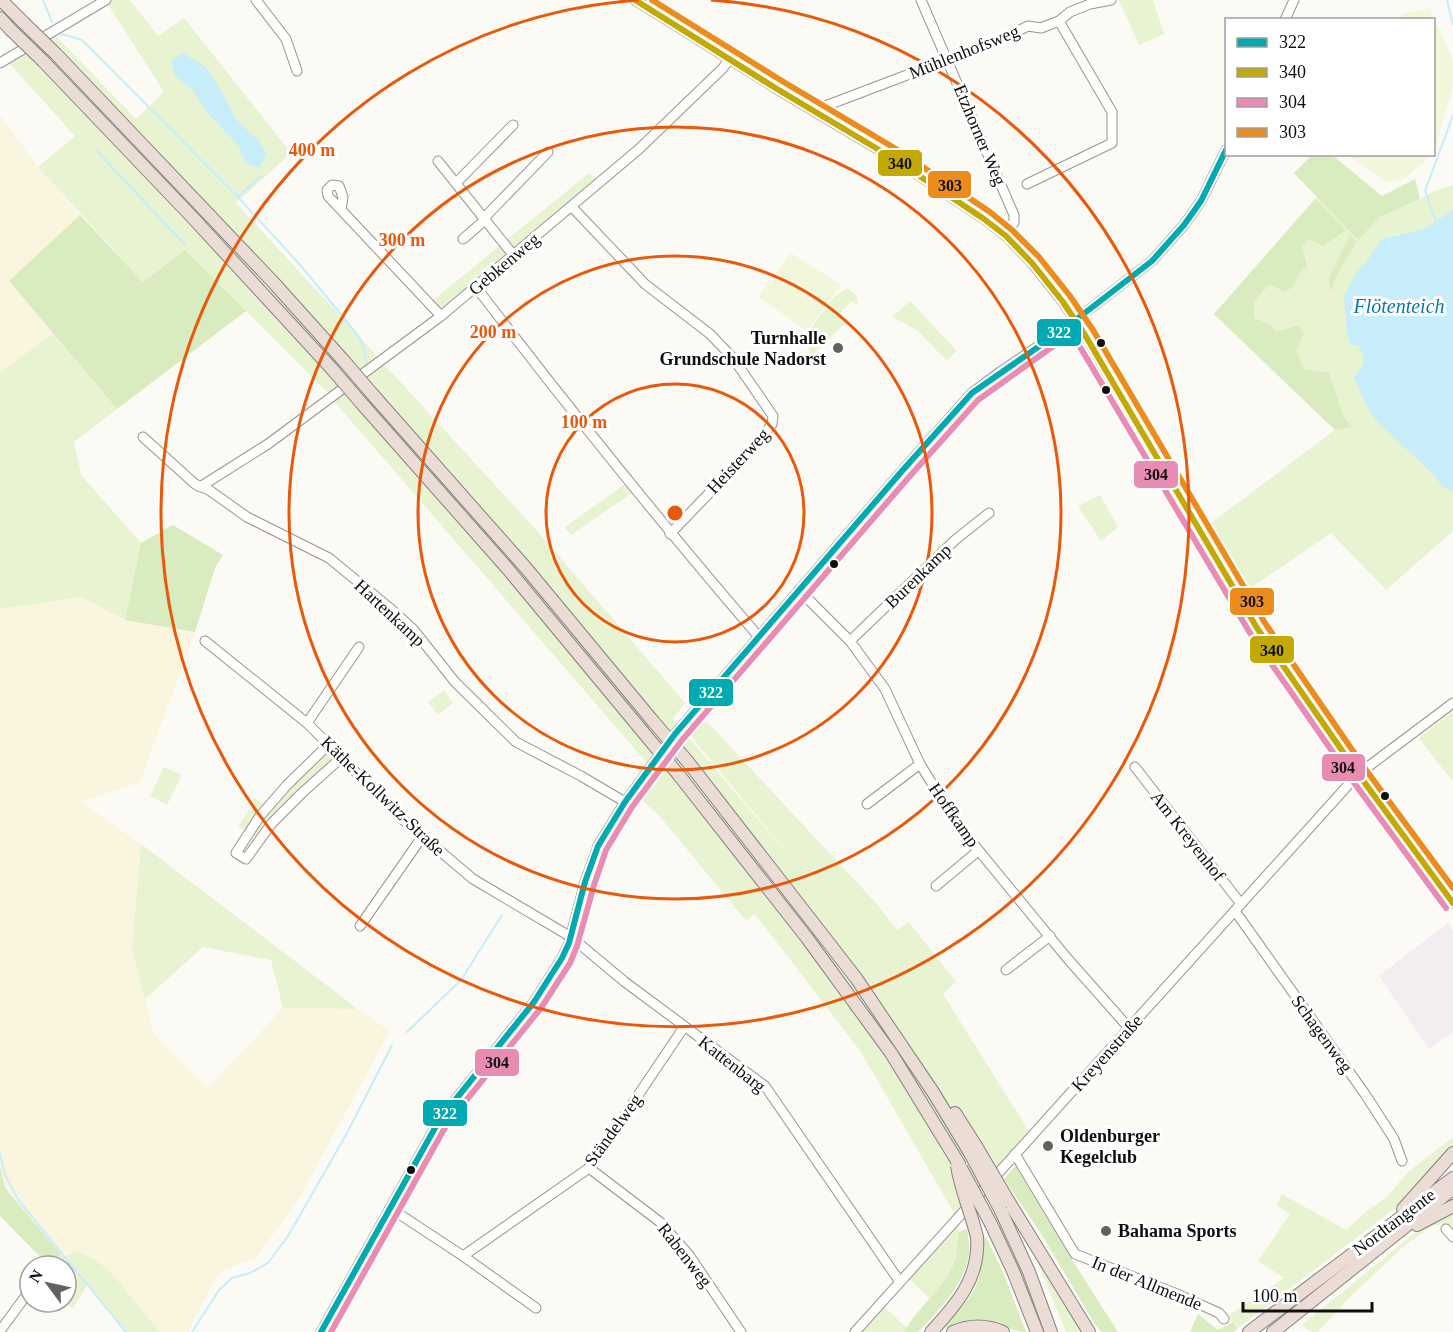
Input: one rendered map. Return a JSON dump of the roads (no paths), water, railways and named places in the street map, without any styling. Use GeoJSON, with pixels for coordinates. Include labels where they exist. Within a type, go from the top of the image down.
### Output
{"type":"FeatureCollection","features":[{"type":"Feature","properties":{"kind":"highway"},"geometry":{"type":"LineString","coordinates":[[1,0],[56,54],[273,282],[526,568],[688,762],[856,978],[973,1150],[1005,1207],[1089,1332]]}},
{"type":"Feature","properties":{"kind":"highway"},"geometry":{"type":"LineString","coordinates":[[0,18],[193,218],[332,369],[507,568],[678,774],[807,938],[884,1043],[958,1163],[991,1224],[1013,1271],[1037,1332]]}},
{"type":"Feature","properties":{"kind":"highway"},"geometry":{"type":"LineString","coordinates":[[1381,1240],[1453,1153]]}},
{"type":"Feature","properties":{"kind":"highway"},"geometry":{"type":"LineString","coordinates":[[931,1332],[962,1297],[972,1277],[976,1261],[976,1237],[971,1212],[960,1184],[958,1163]]}},
{"type":"Feature","properties":{"kind":"highway","name":"Nordtangente"},"geometry":{"type":"LineString","coordinates":[[1273,1332],[1453,1178]]}},
{"type":"Feature","properties":{"kind":"highway","name":"Nordtangente"},"geometry":{"type":"LineString","coordinates":[[1249,1332],[1453,1188]]}},
{"type":"Feature","properties":{"kind":"highway"},"geometry":{"type":"LineString","coordinates":[[1381,1240],[1453,1206]]}},
{"type":"Feature","properties":{"kind":"highway"},"geometry":{"type":"LineString","coordinates":[[1005,1207],[1051,1332]]}},
{"type":"Feature","properties":{"kind":"highway"},"geometry":{"type":"LineString","coordinates":[[953,1332],[972,1327],[985,1327],[1003,1332]]}},
{"type":"Feature","properties":{"kind":"street"},"geometry":{"type":"LineString","coordinates":[[0,63],[106,0]]}},
{"type":"Feature","properties":{"kind":"street"},"geometry":{"type":"LineString","coordinates":[[256,0],[286,39],[297,71]]}},
{"type":"Feature","properties":{"kind":"street"},"geometry":{"type":"LineString","coordinates":[[635,0],[885,152],[984,219],[1006,236],[1032,263],[1075,320],[1238,598],[1359,775],[1453,903]]}},
{"type":"Feature","properties":{"kind":"street","name":"Etzhorner Weg"},"geometry":{"type":"LineString","coordinates":[[921,0],[1014,214],[1015,220],[1006,236]]}},
{"type":"Feature","properties":{"kind":"street","name":"Mühlenhofsweg"},"geometry":{"type":"LineString","coordinates":[[821,115],[828,105],[999,40],[1028,26],[1041,27],[1059,21],[1070,12],[1080,8],[1112,0]]}},
{"type":"Feature","properties":{"kind":"street"},"geometry":{"type":"LineString","coordinates":[[1286,18],[1294,0]]}},
{"type":"Feature","properties":{"kind":"street"},"geometry":{"type":"LineString","coordinates":[[1027,184],[1112,143],[1112,112],[1059,21]]}},
{"type":"Feature","properties":{"kind":"street","name":"Gebkenweg"},"geometry":{"type":"LineString","coordinates":[[200,487],[278,437],[441,316],[639,149],[723,68],[729,59]]}},
{"type":"Feature","properties":{"kind":"street"},"geometry":{"type":"LineString","coordinates":[[456,183],[513,125]]}},
{"type":"Feature","properties":{"kind":"street"},"geometry":{"type":"LineString","coordinates":[[463,239],[548,152]]}},
{"type":"Feature","properties":{"kind":"street"},"geometry":{"type":"LineString","coordinates":[[321,1332],[440,1119],[542,991],[562,958],[571,937],[585,882],[598,846],[625,802],[688,717],[972,393],[1146,267],[1173,238],[1201,201],[1225,154]]}},
{"type":"Feature","properties":{"kind":"street"},"geometry":{"type":"LineString","coordinates":[[438,161],[486,218],[514,256]]}},
{"type":"Feature","properties":{"kind":"street","name":"Heisterweg"},"geometry":{"type":"LineString","coordinates":[[572,207],[645,284],[710,334],[733,358],[773,417],[772,424],[760,440],[670,534]]}},
{"type":"Feature","properties":{"kind":"street"},"geometry":{"type":"LineString","coordinates":[[341,210],[441,316]]}},
{"type":"Feature","properties":{"kind":"street"},"geometry":{"type":"LineString","coordinates":[[476,287],[571,412],[670,534],[759,637]]}},
{"type":"Feature","properties":{"kind":"street","name":"Hartenkamp"},"geometry":{"type":"LineString","coordinates":[[143,437],[195,484],[248,517],[329,558],[413,629],[455,682],[516,742],[625,802]]}},
{"type":"Feature","properties":{"kind":"street","name":"Burenkamp"},"geometry":{"type":"LineString","coordinates":[[850,641],[956,540],[989,513]]}},
{"type":"Feature","properties":{"kind":"street","name":"Hoffkamp"},"geometry":{"type":"LineString","coordinates":[[799,590],[850,641],[885,689],[920,764],[957,824],[1067,958],[1129,1028]]}},
{"type":"Feature","properties":{"kind":"street","name":"Käthe-Kollwitz-Straße"},"geometry":{"type":"LineString","coordinates":[[205,641],[307,723],[422,837],[473,879],[571,937]]}},
{"type":"Feature","properties":{"kind":"street"},"geometry":{"type":"LineString","coordinates":[[307,723],[359,647]]}},
{"type":"Feature","properties":{"kind":"street","name":"Kreyenstraße"},"geometry":{"type":"LineString","coordinates":[[855,1332],[1359,775],[1453,704]]}},
{"type":"Feature","properties":{"kind":"street"},"geometry":{"type":"LineString","coordinates":[[328,745],[287,785],[260,816],[236,853],[246,859],[272,823],[341,758]]}},
{"type":"Feature","properties":{"kind":"street"},"geometry":{"type":"LineString","coordinates":[[867,804],[920,764]]}},
{"type":"Feature","properties":{"kind":"street","name":"Am Kreyenhof"},"geometry":{"type":"LineString","coordinates":[[1135,767],[1238,907]]}},
{"type":"Feature","properties":{"kind":"street"},"geometry":{"type":"LineString","coordinates":[[360,926],[422,837]]}},
{"type":"Feature","properties":{"kind":"street"},"geometry":{"type":"LineString","coordinates":[[936,886],[978,851]]}},
{"type":"Feature","properties":{"kind":"street","name":"Schagenweg"},"geometry":{"type":"LineString","coordinates":[[1238,907],[1394,1139],[1402,1161]]}},
{"type":"Feature","properties":{"kind":"street"},"geometry":{"type":"LineString","coordinates":[[1006,970],[1050,936]]}},
{"type":"Feature","properties":{"kind":"street","name":"Kattenbarg"},"geometry":{"type":"LineString","coordinates":[[571,937],[611,971],[765,1086],[900,1282]]}},
{"type":"Feature","properties":{"kind":"street","name":"Ständelweg"},"geometry":{"type":"LineString","coordinates":[[463,1256],[589,1168],[684,1027]]}},
{"type":"Feature","properties":{"kind":"street","name":"In der Allmende"},"geometry":{"type":"LineString","coordinates":[[1015,1154],[1075,1254],[1177,1294],[1219,1313],[1224,1319]]}},
{"type":"Feature","properties":{"kind":"street","name":"Rabenweg"},"geometry":{"type":"LineString","coordinates":[[589,1168],[660,1222],[689,1255],[741,1332]]}},
{"type":"Feature","properties":{"kind":"street"},"geometry":{"type":"LineString","coordinates":[[390,1208],[536,1308]]}},
{"type":"Feature","properties":{"kind":"street"},"geometry":{"type":"LineString","coordinates":[[1446,1229],[1453,1237]]}},
{"type":"Feature","properties":{"kind":"street"},"geometry":{"type":"LineString","coordinates":[[0,1331],[18,1306]]}},
{"type":"Feature","properties":{"kind":"water"},"geometry":{"type":"Polygon","coordinates":[[[183,53],[206,67],[235,118],[259,141],[266,154],[260,167],[250,166],[240,153],[240,147],[210,116],[193,91],[174,74],[171,61],[183,53]]]}},
{"type":"Feature","properties":{"kind":"water","name":"Flötenteich"},"geometry":{"type":"Polygon","coordinates":[[[1453,210],[1453,492],[1442,486],[1434,475],[1369,411],[1354,377],[1364,364],[1363,354],[1358,345],[1351,345],[1347,333],[1344,297],[1356,273],[1382,239],[1424,229],[1453,210]]]}},
{"type":"Feature","properties":{"kind":"waterway"},"geometry":{"type":"LineString","coordinates":[[43,0],[52,22]]}},
{"type":"Feature","properties":{"kind":"waterway"},"geometry":{"type":"LineString","coordinates":[[1447,0],[1453,25]]}},
{"type":"Feature","properties":{"kind":"waterway"},"geometry":{"type":"LineString","coordinates":[[62,34],[82,40],[238,197],[302,267],[360,338],[367,366]]}},
{"type":"Feature","properties":{"kind":"waterway"},"geometry":{"type":"LineString","coordinates":[[1436,222],[1425,191],[1453,115]]}},
{"type":"Feature","properties":{"kind":"waterway"},"geometry":{"type":"LineString","coordinates":[[97,151],[185,245]]}},
{"type":"Feature","properties":{"kind":"waterway"},"geometry":{"type":"LineString","coordinates":[[238,197],[261,176]]}},
{"type":"Feature","properties":{"kind":"waterway"},"geometry":{"type":"LineString","coordinates":[[407,1032],[461,980],[502,915]]}},
{"type":"Feature","properties":{"kind":"waterway"},"geometry":{"type":"LineString","coordinates":[[192,1332],[219,1290],[232,1278],[250,1273],[268,1263],[288,1236],[347,1133],[392,1045]]}},
{"type":"Feature","properties":{"kind":"waterway"},"geometry":{"type":"LineString","coordinates":[[0,1154],[5,1175],[19,1201],[126,1332]]}},
{"type":"Feature","properties":{"kind":"place","name":"Turnhalle Grundschule Nadorst"},"geometry":{"type":"Point","coordinates":[838,348]}},
{"type":"Feature","properties":{"kind":"place","name":"Oldenburger Kegelclub"},"geometry":{"type":"Point","coordinates":[1048,1146]}},
{"type":"Feature","properties":{"kind":"place","name":"Bahama Sports"},"geometry":{"type":"Point","coordinates":[1106,1231]}}]}
